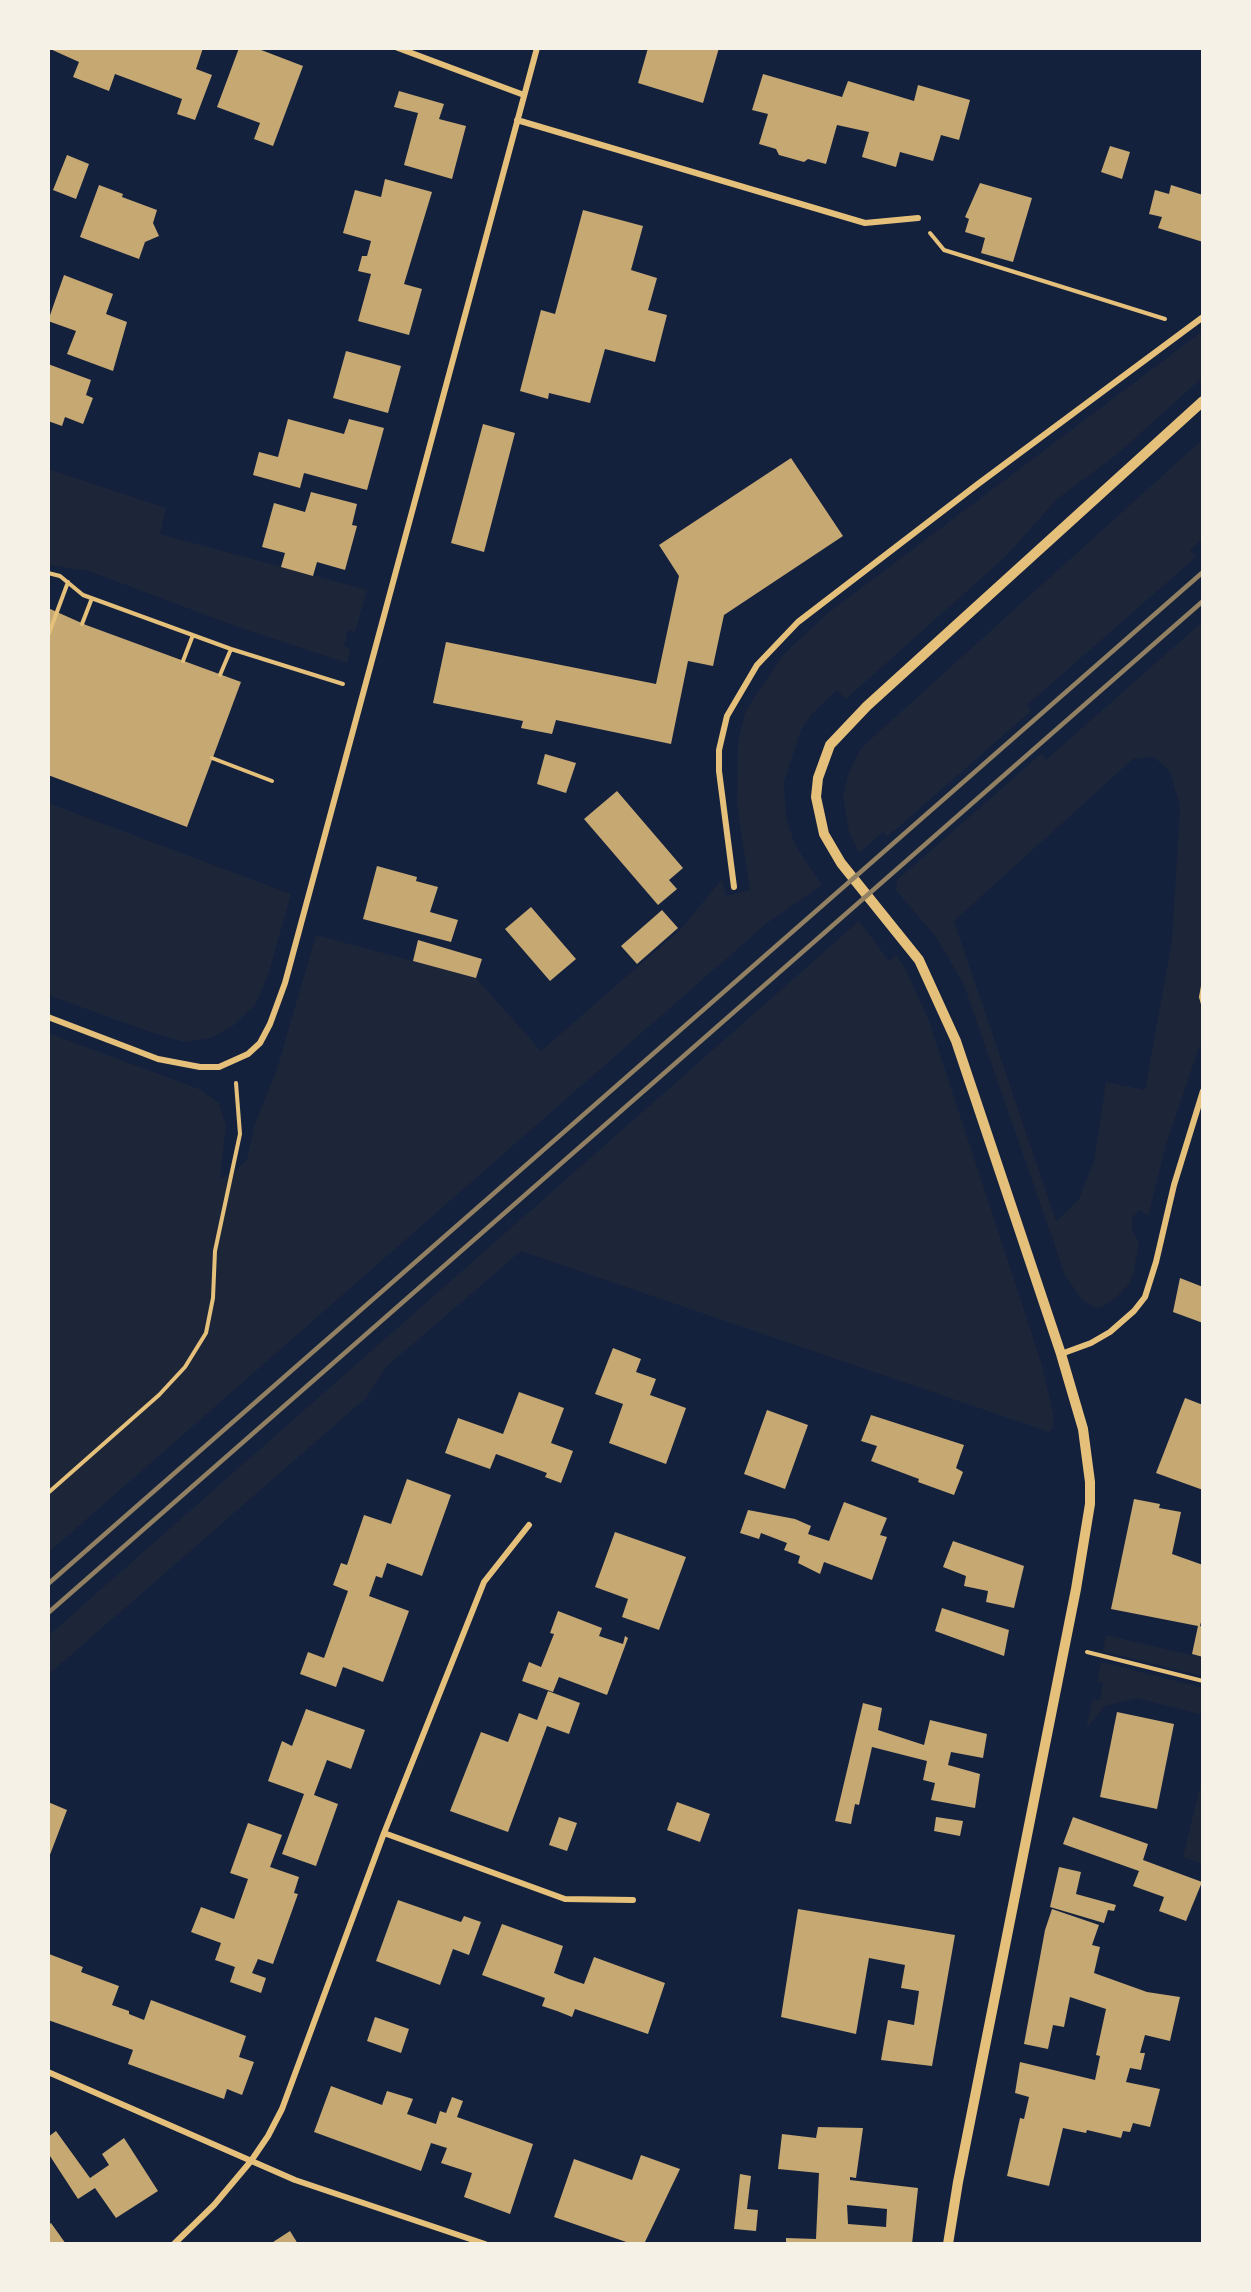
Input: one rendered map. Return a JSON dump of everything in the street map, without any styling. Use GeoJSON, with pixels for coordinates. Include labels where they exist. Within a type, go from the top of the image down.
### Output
{"type":"FeatureCollection","features":[{"type":"Feature","properties":{"kind":"street"},"geometry":{"type":"LineString","coordinates":[[399,48],[524,95]]}},
{"type":"Feature","properties":{"kind":"street"},"geometry":{"type":"LineString","coordinates":[[48,1017],[158,1059],[200,1067],[219,1067],[248,1054],[260,1043],[270,1024],[285,983],[537,48]]}},
{"type":"Feature","properties":{"kind":"street"},"geometry":{"type":"LineString","coordinates":[[517,120],[865,223],[918,218]]}},
{"type":"Feature","properties":{"kind":"street"},"geometry":{"type":"LineString","coordinates":[[735,887],[719,771],[719,750],[727,716],[758,665],[798,622],[978,483],[1203,318]]}},
{"type":"Feature","properties":{"kind":"street"},"geometry":{"type":"LineString","coordinates":[[948,2244],[958,2182],[1065,1646],[1090,1504],[1087,1451],[1061,1354],[956,1041],[937,993],[908,944],[832,850],[818,816],[818,778],[830,745],[839,732],[1203,401]]}},
{"type":"Feature","properties":{"kind":"street"},"geometry":{"type":"LineString","coordinates":[[1061,1354],[1110,1332],[1134,1311],[1145,1297],[1156,1262],[1174,1185],[1203,1091]]}},
{"type":"Feature","properties":{"kind":"street"},"geometry":{"type":"LineString","coordinates":[[174,2244],[214,2205],[251,2161],[268,2136],[282,2109],[384,1833],[484,1582],[529,1525]]}},
{"type":"Feature","properties":{"kind":"street"},"geometry":{"type":"LineString","coordinates":[[384,1833],[564,1899],[633,1900]]}},
{"type":"Feature","properties":{"kind":"street"},"geometry":{"type":"LineString","coordinates":[[48,2072],[295,2180],[485,2244]]}},
{"type":"Feature","properties":{"kind":"path"},"geometry":{"type":"LineString","coordinates":[[918,218],[944,250],[1188,328]]}},
{"type":"Feature","properties":{"kind":"path"},"geometry":{"type":"LineString","coordinates":[[48,573],[60,576],[83,595],[231,649],[364,691]]}},
{"type":"Feature","properties":{"kind":"path"},"geometry":{"type":"LineString","coordinates":[[48,636],[68,582]]}},
{"type":"Feature","properties":{"kind":"path"},"geometry":{"type":"LineString","coordinates":[[82,624],[92,598]]}},
{"type":"Feature","properties":{"kind":"path"},"geometry":{"type":"LineString","coordinates":[[183,661],[193,635]]}},
{"type":"Feature","properties":{"kind":"path"},"geometry":{"type":"LineString","coordinates":[[220,675],[231,649]]}},
{"type":"Feature","properties":{"kind":"path"},"geometry":{"type":"LineString","coordinates":[[212,758],[272,781]]}},
{"type":"Feature","properties":{"kind":"path"},"geometry":{"type":"LineString","coordinates":[[1203,986],[1201,997],[1203,1004]]}},
{"type":"Feature","properties":{"kind":"path"},"geometry":{"type":"LineString","coordinates":[[48,1493],[159,1395],[185,1367],[206,1333],[213,1299],[219,1230],[240,1134],[234,1062]]}},
{"type":"Feature","properties":{"kind":"path"},"geometry":{"type":"LineString","coordinates":[[1065,1646],[1203,1681]]}},
{"type":"Feature","properties":{"kind":"shaded area"},"geometry":{"type":"Polygon","coordinates":[[[1203,331],[1203,377],[1115,456],[1057,499],[1005,557],[846,699],[837,690],[812,714],[801,730],[784,782],[786,817],[795,845],[822,885],[767,923],[48,1553],[48,1033],[199,1089],[219,1103],[226,1126],[220,1179],[238,1169],[247,1159],[255,1124],[277,1069],[316,935],[476,978],[541,1051],[681,929],[722,879],[726,896],[750,890],[737,805],[738,741],[746,710],[783,655],[828,613],[1203,331]]]}},
{"type":"Feature","properties":{"kind":"shaded area"},"geometry":{"type":"Polygon","coordinates":[[[1203,439],[1203,538],[1190,550],[1196,557],[1027,705],[1031,711],[887,837],[883,832],[859,853],[849,832],[843,796],[849,772],[861,748],[1203,439]]]}},
{"type":"Feature","properties":{"kind":"shaded area"},"geometry":{"type":"Polygon","coordinates":[[[48,469],[166,508],[160,534],[367,590],[355,632],[348,630],[344,646],[351,649],[347,663],[235,626],[89,571],[48,565],[48,469]]]}},
{"type":"Feature","properties":{"kind":"shaded area"},"geometry":{"type":"Polygon","coordinates":[[[1203,621],[1203,1036],[1166,1144],[1148,1216],[1140,1210],[1132,1217],[1132,1229],[1139,1244],[1133,1274],[1129,1284],[1114,1299],[1100,1308],[1082,1300],[1065,1275],[964,985],[937,938],[895,889],[898,886],[895,882],[1041,754],[1046,760],[1203,621]],[[1154,757],[1133,759],[954,921],[1056,1221],[1079,1199],[1094,1161],[1106,1082],[1145,1090],[1172,940],[1180,806],[1170,772],[1154,757]]]}},
{"type":"Feature","properties":{"kind":"shaded area"},"geometry":{"type":"Polygon","coordinates":[[[48,803],[291,894],[268,975],[255,1005],[234,1025],[211,1038],[184,1042],[48,995],[48,803]]]}},
{"type":"Feature","properties":{"kind":"shaded area"},"geometry":{"type":"Polygon","coordinates":[[[859,921],[889,961],[896,955],[906,970],[929,1021],[1041,1362],[1054,1417],[1053,1428],[1049,1432],[521,1251],[387,1366],[366,1398],[48,1675],[48,1636],[859,921]]]}},
{"type":"Feature","properties":{"kind":"shaded area"},"geometry":{"type":"Polygon","coordinates":[[[1106,1635],[1203,1658],[1203,1676],[1103,1651],[1106,1635]]]}},
{"type":"Feature","properties":{"kind":"shaded area"},"geometry":{"type":"Polygon","coordinates":[[[1101,1662],[1203,1688],[1203,1715],[1137,1698],[1105,1706],[1086,1729],[1093,1699],[1100,1700],[1103,1683],[1097,1681],[1101,1662]]]}},
{"type":"Feature","properties":{"kind":"shaded area"},"geometry":{"type":"Polygon","coordinates":[[[1203,1775],[1203,1864],[1183,1857],[1203,1775]]]}},
{"type":"Feature","properties":{"kind":"building"},"geometry":{"type":"Polygon","coordinates":[[[48,48],[203,48],[196,69],[212,75],[195,120],[177,114],[182,99],[115,74],[109,91],[73,77],[79,62],[48,48]]]}},
{"type":"Feature","properties":{"kind":"building"},"geometry":{"type":"Polygon","coordinates":[[[239,48],[256,48],[303,66],[273,146],[254,139],[260,123],[217,107],[239,48]]]}},
{"type":"Feature","properties":{"kind":"building"},"geometry":{"type":"Polygon","coordinates":[[[648,48],[719,48],[703,103],[638,83],[648,48]]]}},
{"type":"Feature","properties":{"kind":"building"},"geometry":{"type":"Polygon","coordinates":[[[763,74],[842,97],[848,81],[914,101],[918,85],[970,100],[959,140],[941,135],[933,161],[900,152],[896,167],[862,157],[869,132],[837,125],[826,164],[808,159],[804,162],[779,155],[776,149],[759,144],[768,114],[752,110],[763,74]]]}},
{"type":"Feature","properties":{"kind":"building"},"geometry":{"type":"Polygon","coordinates":[[[399,91],[444,104],[439,119],[466,126],[452,179],[404,165],[418,113],[394,107],[399,91]]]}},
{"type":"Feature","properties":{"kind":"building"},"geometry":{"type":"Polygon","coordinates":[[[1110,146],[1130,152],[1122,179],[1101,172],[1110,146]]]}},
{"type":"Feature","properties":{"kind":"building"},"geometry":{"type":"Polygon","coordinates":[[[67,155],[89,164],[76,199],[53,190],[67,155]]]}},
{"type":"Feature","properties":{"kind":"building"},"geometry":{"type":"Polygon","coordinates":[[[385,179],[432,192],[404,284],[422,289],[409,335],[358,321],[371,274],[358,271],[362,256],[367,256],[371,241],[343,233],[355,190],[381,197],[385,179]]]}},
{"type":"Feature","properties":{"kind":"building"},"geometry":{"type":"Polygon","coordinates":[[[980,183],[1032,198],[1013,262],[981,253],[985,238],[965,232],[969,219],[965,217],[980,183]]]}},
{"type":"Feature","properties":{"kind":"building"},"geometry":{"type":"Polygon","coordinates":[[[99,185],[123,194],[122,197],[157,210],[153,223],[159,236],[145,242],[139,259],[80,237],[99,185]]]}},
{"type":"Feature","properties":{"kind":"building"},"geometry":{"type":"Polygon","coordinates":[[[1171,185],[1203,195],[1203,242],[1158,228],[1162,217],[1149,214],[1155,190],[1169,194],[1171,185]]]}},
{"type":"Feature","properties":{"kind":"building"},"geometry":{"type":"Polygon","coordinates":[[[583,210],[643,226],[631,270],[657,278],[648,310],[667,315],[655,362],[605,349],[590,403],[549,393],[548,399],[520,391],[541,310],[555,314],[583,210]]]}},
{"type":"Feature","properties":{"kind":"building"},"geometry":{"type":"Polygon","coordinates":[[[64,275],[113,294],[106,314],[127,322],[113,371],[67,354],[76,331],[48,321],[64,275]]]}},
{"type":"Feature","properties":{"kind":"building"},"geometry":{"type":"Polygon","coordinates":[[[346,351],[401,366],[388,413],[333,398],[346,351]]]}},
{"type":"Feature","properties":{"kind":"building"},"geometry":{"type":"Polygon","coordinates":[[[48,364],[91,380],[86,395],[93,398],[83,424],[65,417],[62,426],[48,421],[48,364]]]}},
{"type":"Feature","properties":{"kind":"building"},"geometry":{"type":"Polygon","coordinates":[[[288,419],[344,434],[349,419],[384,428],[367,490],[304,473],[300,488],[253,475],[259,452],[278,457],[288,419]]]}},
{"type":"Feature","properties":{"kind":"building"},"geometry":{"type":"Polygon","coordinates":[[[483,424],[515,433],[484,552],[451,543],[483,424]]]}},
{"type":"Feature","properties":{"kind":"building"},"geometry":{"type":"Polygon","coordinates":[[[791,458],[843,536],[724,615],[713,666],[688,661],[671,744],[556,720],[552,734],[521,728],[523,721],[433,703],[446,642],[656,684],[679,576],[659,545],[791,458]]]}},
{"type":"Feature","properties":{"kind":"building"},"geometry":{"type":"Polygon","coordinates":[[[311,492],[357,504],[352,525],[357,526],[345,570],[317,562],[313,576],[281,567],[285,553],[262,547],[274,503],[305,512],[311,492]]]}},
{"type":"Feature","properties":{"kind":"building"},"geometry":{"type":"Polygon","coordinates":[[[48,608],[86,625],[241,682],[187,827],[48,775],[48,608]]]}},
{"type":"Feature","properties":{"kind":"building"},"geometry":{"type":"Polygon","coordinates":[[[545,754],[576,763],[566,793],[537,784],[545,754]]]}},
{"type":"Feature","properties":{"kind":"building"},"geometry":{"type":"Polygon","coordinates":[[[617,791],[683,868],[669,880],[677,889],[658,905],[584,819],[617,791]]]}},
{"type":"Feature","properties":{"kind":"building"},"geometry":{"type":"Polygon","coordinates":[[[377,866],[417,877],[416,881],[438,887],[430,912],[458,920],[451,942],[363,919],[377,866]]]}},
{"type":"Feature","properties":{"kind":"building"},"geometry":{"type":"Polygon","coordinates":[[[531,907],[576,959],[550,981],[505,929],[531,907]]]}},
{"type":"Feature","properties":{"kind":"building"},"geometry":{"type":"Polygon","coordinates":[[[662,910],[678,928],[637,964],[621,946],[662,910]]]}},
{"type":"Feature","properties":{"kind":"building"},"geometry":{"type":"Polygon","coordinates":[[[418,940],[482,959],[476,978],[413,961],[418,940]]]}},
{"type":"Feature","properties":{"kind":"building"},"geometry":{"type":"Polygon","coordinates":[[[1180,1278],[1203,1287],[1203,1323],[1173,1312],[1180,1278]]]}},
{"type":"Feature","properties":{"kind":"building"},"geometry":{"type":"Polygon","coordinates":[[[613,1348],[641,1359],[636,1372],[656,1379],[650,1395],[686,1408],[666,1464],[609,1443],[623,1404],[595,1394],[613,1348]]]}},
{"type":"Feature","properties":{"kind":"building"},"geometry":{"type":"Polygon","coordinates":[[[519,1392],[564,1408],[551,1443],[573,1451],[561,1483],[545,1477],[547,1473],[496,1454],[490,1469],[445,1453],[458,1418],[503,1434],[519,1392]]]}},
{"type":"Feature","properties":{"kind":"building"},"geometry":{"type":"Polygon","coordinates":[[[1185,1398],[1203,1405],[1203,1490],[1156,1473],[1185,1398]]]}},
{"type":"Feature","properties":{"kind":"building"},"geometry":{"type":"Polygon","coordinates":[[[767,1410],[808,1425],[785,1489],[744,1474],[767,1410]]]}},
{"type":"Feature","properties":{"kind":"building"},"geometry":{"type":"Polygon","coordinates":[[[871,1415],[964,1445],[956,1468],[963,1472],[954,1495],[871,1461],[877,1446],[861,1441],[871,1415]]]}},
{"type":"Feature","properties":{"kind":"building"},"geometry":{"type":"Polygon","coordinates":[[[407,1479],[451,1495],[422,1576],[387,1563],[382,1578],[376,1576],[369,1596],[409,1611],[383,1682],[343,1667],[336,1687],[300,1674],[308,1652],[324,1658],[348,1591],[333,1585],[341,1563],[347,1565],[364,1515],[391,1524],[407,1479]]]}},
{"type":"Feature","properties":{"kind":"building"},"geometry":{"type":"Polygon","coordinates":[[[1134,1499],[1160,1504],[1159,1508],[1181,1512],[1172,1554],[1203,1565],[1203,1614],[1200,1626],[1203,1627],[1203,1657],[1192,1654],[1198,1626],[1111,1609],[1134,1499]]]}},
{"type":"Feature","properties":{"kind":"building"},"geometry":{"type":"Polygon","coordinates":[[[844,1502],[887,1518],[880,1535],[887,1537],[872,1580],[824,1562],[820,1574],[798,1563],[800,1556],[784,1550],[787,1543],[761,1533],[759,1539],[740,1533],[748,1510],[795,1519],[811,1526],[808,1534],[829,1541],[844,1502]]]}},
{"type":"Feature","properties":{"kind":"building"},"geometry":{"type":"Polygon","coordinates":[[[615,1532],[686,1557],[659,1630],[622,1617],[628,1599],[595,1587],[615,1532]]]}},
{"type":"Feature","properties":{"kind":"building"},"geometry":{"type":"Polygon","coordinates":[[[953,1541],[1024,1566],[1014,1608],[986,1602],[988,1591],[964,1586],[966,1576],[943,1567],[953,1541]]]}},
{"type":"Feature","properties":{"kind":"building"},"geometry":{"type":"Polygon","coordinates":[[[942,1608],[1009,1630],[1004,1656],[935,1631],[942,1608]]]}},
{"type":"Feature","properties":{"kind":"building"},"geometry":{"type":"Polygon","coordinates":[[[558,1611],[602,1628],[599,1636],[623,1644],[625,1636],[628,1638],[607,1695],[559,1677],[553,1692],[522,1681],[529,1662],[541,1667],[554,1634],[550,1633],[558,1611]]]}},
{"type":"Feature","properties":{"kind":"building"},"geometry":{"type":"Polygon","coordinates":[[[548,1691],[580,1703],[569,1734],[547,1726],[508,1832],[450,1811],[481,1732],[508,1742],[519,1713],[537,1720],[548,1691]]]}},
{"type":"Feature","properties":{"kind":"building"},"geometry":{"type":"Polygon","coordinates":[[[863,1703],[882,1708],[878,1730],[924,1745],[930,1720],[987,1734],[983,1758],[951,1752],[948,1765],[980,1774],[975,1808],[931,1800],[935,1783],[923,1780],[927,1761],[872,1747],[859,1805],[855,1804],[851,1824],[835,1821],[863,1703]]]}},
{"type":"Feature","properties":{"kind":"building"},"geometry":{"type":"Polygon","coordinates":[[[306,1709],[365,1730],[351,1769],[327,1760],[314,1795],[338,1804],[316,1866],[282,1854],[304,1794],[268,1781],[282,1741],[292,1746],[306,1709]]]}},
{"type":"Feature","properties":{"kind":"building"},"geometry":{"type":"Polygon","coordinates":[[[1117,1712],[1174,1724],[1157,1809],[1100,1797],[1117,1712]]]}},
{"type":"Feature","properties":{"kind":"building"},"geometry":{"type":"Polygon","coordinates":[[[48,1802],[67,1810],[48,1860],[48,1802]]]}},
{"type":"Feature","properties":{"kind":"building"},"geometry":{"type":"Polygon","coordinates":[[[677,1802],[710,1814],[700,1842],[667,1830],[677,1802]]]}},
{"type":"Feature","properties":{"kind":"building"},"geometry":{"type":"Polygon","coordinates":[[[559,1817],[577,1823],[567,1851],[549,1845],[559,1817]]]}},
{"type":"Feature","properties":{"kind":"building"},"geometry":{"type":"Polygon","coordinates":[[[936,1817],[963,1821],[960,1836],[934,1831],[936,1817]]]}},
{"type":"Feature","properties":{"kind":"building"},"geometry":{"type":"Polygon","coordinates":[[[1073,1817],[1148,1844],[1143,1860],[1202,1882],[1186,1921],[1159,1911],[1164,1897],[1133,1886],[1139,1871],[1063,1844],[1073,1817]]]}},
{"type":"Feature","properties":{"kind":"building"},"geometry":{"type":"Polygon","coordinates":[[[248,1823],[282,1835],[270,1867],[299,1877],[294,1893],[298,1894],[273,1964],[258,1959],[252,1973],[266,1978],[261,1993],[230,1982],[235,1967],[215,1960],[221,1943],[191,1932],[201,1907],[234,1919],[248,1879],[230,1873],[248,1823]]]}},
{"type":"Feature","properties":{"kind":"building"},"geometry":{"type":"Polygon","coordinates":[[[1059,1867],[1081,1872],[1076,1894],[1116,1905],[1114,1911],[1108,1910],[1104,1923],[1050,1907],[1059,1867]]]}},
{"type":"Feature","properties":{"kind":"building"},"geometry":{"type":"Polygon","coordinates":[[[398,1900],[461,1922],[464,1916],[481,1922],[469,1955],[453,1949],[440,1985],[376,1961],[398,1900]]]}},
{"type":"Feature","properties":{"kind":"building"},"geometry":{"type":"Polygon","coordinates":[[[798,1909],[955,1935],[932,2066],[881,2060],[888,2020],[914,2025],[919,1991],[901,1988],[905,1965],[869,1958],[856,2034],[781,2017],[798,1909]]]}},
{"type":"Feature","properties":{"kind":"building"},"geometry":{"type":"Polygon","coordinates":[[[1052,1909],[1099,1925],[1092,1945],[1100,1947],[1094,1973],[1147,1992],[1180,1997],[1170,2041],[1145,2035],[1140,2053],[1145,2053],[1141,2070],[1130,2068],[1126,2082],[1160,2089],[1150,2127],[1133,2123],[1130,2132],[1123,2131],[1121,2138],[1087,2130],[1086,2133],[1063,2128],[1049,2186],[1007,2176],[1020,2118],[1024,2119],[1029,2097],[1015,2093],[1020,2062],[1095,2080],[1100,2056],[1096,2055],[1106,2009],[1070,1997],[1064,2027],[1053,2025],[1048,2049],[1024,2044],[1045,1930],[1052,1909]]]}},
{"type":"Feature","properties":{"kind":"building"},"geometry":{"type":"Polygon","coordinates":[[[502,1924],[563,1946],[554,1973],[569,1979],[584,1984],[594,1957],[665,1983],[648,2034],[575,2009],[572,2017],[542,2006],[545,1998],[482,1975],[502,1924]]]}},
{"type":"Feature","properties":{"kind":"building"},"geometry":{"type":"Polygon","coordinates":[[[49,1954],[83,1967],[81,1972],[119,1986],[112,2005],[129,2011],[129,2014],[144,2020],[151,2000],[246,2036],[239,2057],[254,2062],[242,2095],[227,2089],[224,2099],[128,2064],[133,2050],[48,2020],[49,1954]]]}},
{"type":"Feature","properties":{"kind":"building"},"geometry":{"type":"Polygon","coordinates":[[[375,2017],[409,2029],[401,2053],[367,2041],[375,2017]]]}},
{"type":"Feature","properties":{"kind":"building"},"geometry":{"type":"Polygon","coordinates":[[[331,2086],[382,2105],[387,2091],[413,2099],[407,2114],[436,2124],[440,2111],[446,2113],[452,2097],[463,2101],[457,2117],[533,2144],[510,2214],[464,2197],[472,2173],[441,2163],[447,2148],[431,2143],[421,2171],[314,2132],[331,2086]]]}},
{"type":"Feature","properties":{"kind":"building"},"geometry":{"type":"Polygon","coordinates":[[[818,2127],[863,2128],[856,2178],[850,2177],[850,2180],[918,2188],[912,2244],[786,2244],[786,2238],[816,2239],[819,2173],[778,2169],[782,2134],[816,2138],[818,2127]],[[847,2205],[848,2224],[886,2227],[887,2209],[847,2205]]]}},
{"type":"Feature","properties":{"kind":"building"},"geometry":{"type":"Polygon","coordinates":[[[56,2131],[90,2178],[109,2165],[102,2154],[124,2138],[158,2191],[116,2218],[95,2188],[78,2199],[48,2153],[48,2137],[56,2131]]]}},
{"type":"Feature","properties":{"kind":"building"},"geometry":{"type":"Polygon","coordinates":[[[641,2155],[680,2169],[644,2244],[632,2244],[554,2217],[574,2159],[632,2180],[641,2155]]]}},
{"type":"Feature","properties":{"kind":"building"},"geometry":{"type":"Polygon","coordinates":[[[740,2174],[751,2176],[747,2209],[758,2210],[756,2231],[734,2229],[740,2174]]]}},
{"type":"Feature","properties":{"kind":"building"},"geometry":{"type":"Polygon","coordinates":[[[51,2223],[66,2244],[48,2244],[48,2225],[51,2223]]]}},
{"type":"Feature","properties":{"kind":"building"},"geometry":{"type":"Polygon","coordinates":[[[290,2231],[298,2244],[270,2244],[290,2231]]]}},
{"type":"Feature","properties":{"kind":"railway"},"geometry":{"type":"LineString","coordinates":[[48,1584],[1203,572]]}},
{"type":"Feature","properties":{"kind":"railway"},"geometry":{"type":"LineString","coordinates":[[48,1613],[1203,601]]}}]}
